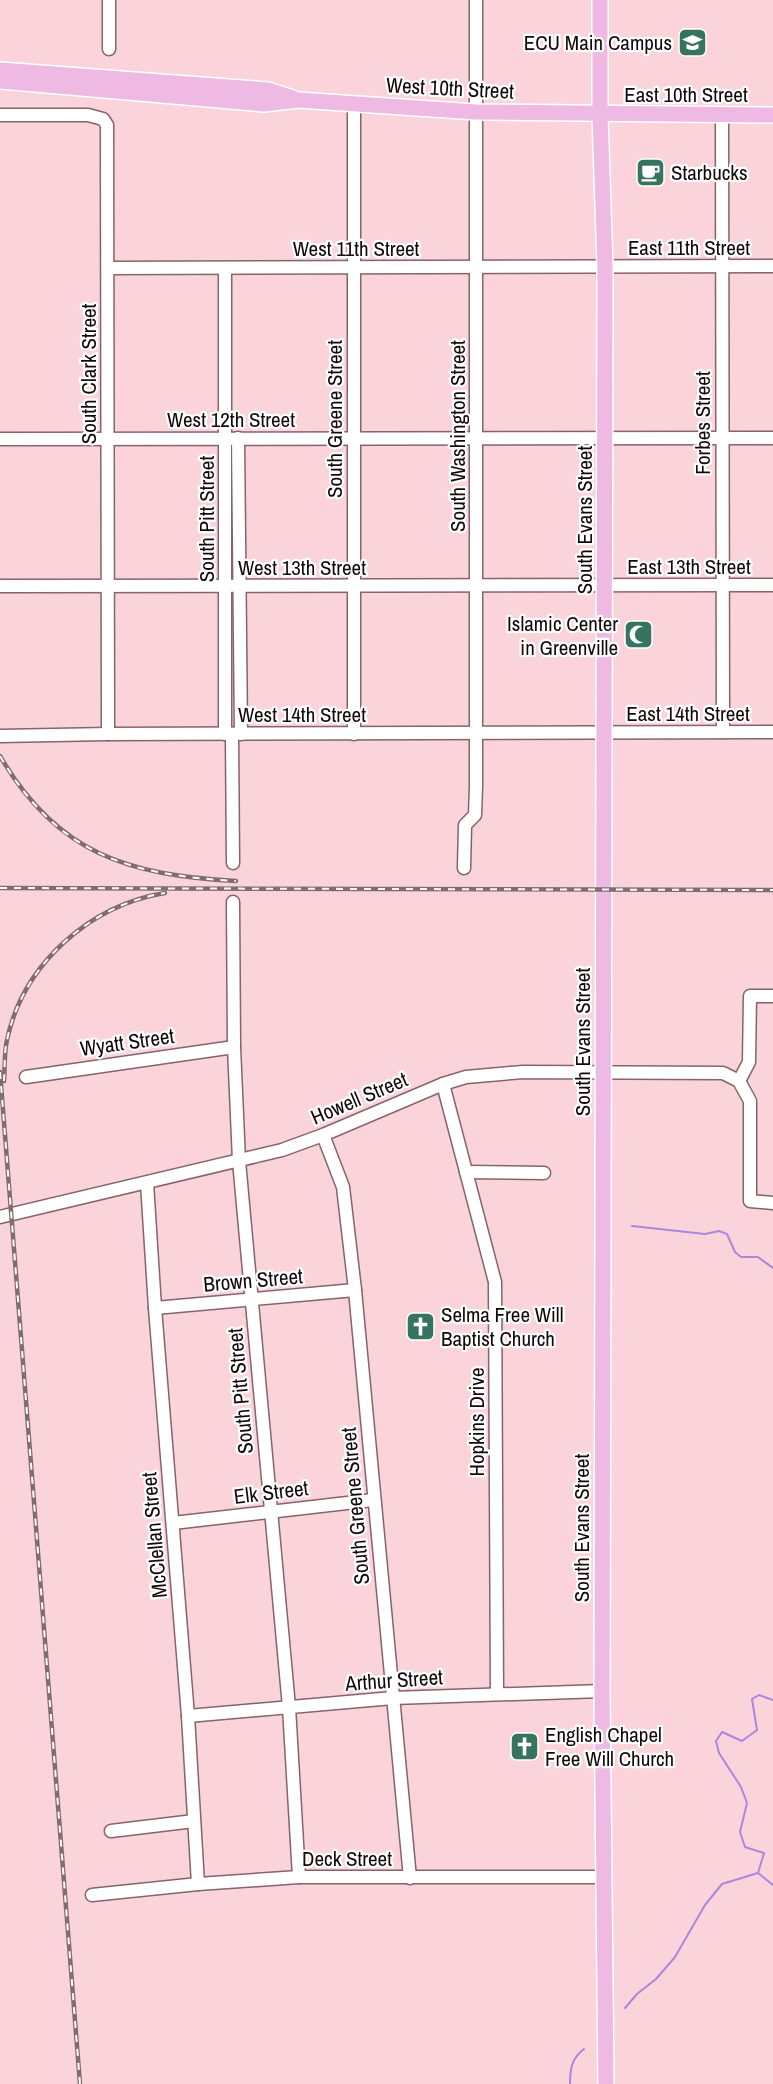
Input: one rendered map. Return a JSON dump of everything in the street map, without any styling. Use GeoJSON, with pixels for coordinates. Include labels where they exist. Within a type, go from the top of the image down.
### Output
{"type":"FeatureCollection","features":[{"type":"Feature","properties":{"kind":"main road","name":"South Evans Street"},"geometry":{"type":"LineString","coordinates":[[600,0],[605,437],[602,1877],[606,2084]]}},
{"type":"Feature","properties":{"kind":"main road","name":"West 10th Street"},"geometry":{"type":"LineString","coordinates":[[0,70],[268,90],[298,100]]}},
{"type":"Feature","properties":{"kind":"main road","name":"West 10th Street"},"geometry":{"type":"LineString","coordinates":[[0,81],[264,104],[298,100],[476,112],[600,115]]}},
{"type":"Feature","properties":{"kind":"main road","name":"East 10th Street"},"geometry":{"type":"LineString","coordinates":[[600,115],[773,115]]}},
{"type":"Feature","properties":{"kind":"street"},"geometry":{"type":"LineString","coordinates":[[109,0],[109,49]]}},
{"type":"Feature","properties":{"kind":"street","name":"South Washington Street"},"geometry":{"type":"LineString","coordinates":[[464,868],[465,825],[475,814],[476,0]]}},
{"type":"Feature","properties":{"kind":"street","name":"South Greene Street"},"geometry":{"type":"LineString","coordinates":[[354,104],[354,734]]}},
{"type":"Feature","properties":{"kind":"street","name":"Forbes Street"},"geometry":{"type":"LineString","coordinates":[[722,114],[723,732]]}},
{"type":"Feature","properties":{"kind":"street","name":"South Clark Street"},"geometry":{"type":"LineString","coordinates":[[0,115],[88,115],[103,119],[107,125],[108,734]]}},
{"type":"Feature","properties":{"kind":"street","name":"East 11th Street"},"geometry":{"type":"LineString","coordinates":[[604,267],[773,266]]}},
{"type":"Feature","properties":{"kind":"street","name":"South Pitt Street"},"geometry":{"type":"LineString","coordinates":[[225,267],[225,586],[233,734]]}},
{"type":"Feature","properties":{"kind":"street","name":"West 11th Street"},"geometry":{"type":"LineString","coordinates":[[108,268],[604,267]]}},
{"type":"Feature","properties":{"kind":"street","name":"South Pitt Street"},"geometry":{"type":"LineString","coordinates":[[233,863],[233,734],[240,586],[238,438]]}},
{"type":"Feature","properties":{"kind":"street","name":"West 12th Street"},"geometry":{"type":"LineString","coordinates":[[1,439],[773,438]]}},
{"type":"Feature","properties":{"kind":"street","name":"East 13th Street"},"geometry":{"type":"LineString","coordinates":[[605,585],[773,585]]}},
{"type":"Feature","properties":{"kind":"street","name":"West 13th Street"},"geometry":{"type":"LineString","coordinates":[[0,586],[605,585]]}},
{"type":"Feature","properties":{"kind":"street","name":"East 14th Street"},"geometry":{"type":"LineString","coordinates":[[604,733],[773,732]]}},
{"type":"Feature","properties":{"kind":"street","name":"West 14th Street"},"geometry":{"type":"LineString","coordinates":[[0,736],[604,733]]}},
{"type":"Feature","properties":{"kind":"street","name":"South Pitt Street"},"geometry":{"type":"LineString","coordinates":[[233,902],[234,1047],[239,1161],[289,1707],[299,1876]]}},
{"type":"Feature","properties":{"kind":"street"},"geometry":{"type":"LineString","coordinates":[[773,996],[750,996],[749,1062],[739,1081],[750,1101],[750,1201],[773,1203]]}},
{"type":"Feature","properties":{"kind":"street","name":"Wyatt Street"},"geometry":{"type":"LineString","coordinates":[[26,1077],[234,1047]]}},
{"type":"Feature","properties":{"kind":"street","name":"Howell Street"},"geometry":{"type":"LineString","coordinates":[[0,1217],[282,1150],[443,1084],[463,1078],[491,1074],[723,1073],[739,1081]]}},
{"type":"Feature","properties":{"kind":"street","name":"Hopkins Drive"},"geometry":{"type":"LineString","coordinates":[[443,1084],[495,1282],[497,1694]]}},
{"type":"Feature","properties":{"kind":"street","name":"South Greene Street"},"geometry":{"type":"LineString","coordinates":[[323,1135],[343,1187],[355,1290],[410,1878]]}},
{"type":"Feature","properties":{"kind":"street"},"geometry":{"type":"LineString","coordinates":[[466,1172],[544,1173]]}},
{"type":"Feature","properties":{"kind":"street","name":"McClellan Street"},"geometry":{"type":"LineString","coordinates":[[147,1183],[188,1716],[198,1884]]}},
{"type":"Feature","properties":{"kind":"street","name":"Brown Street"},"geometry":{"type":"LineString","coordinates":[[155,1308],[355,1290]]}},
{"type":"Feature","properties":{"kind":"street","name":"Elk Street"},"geometry":{"type":"LineString","coordinates":[[173,1523],[373,1500]]}},
{"type":"Feature","properties":{"kind":"street","name":"Arthur Street"},"geometry":{"type":"LineString","coordinates":[[188,1716],[393,1698],[602,1691]]}},
{"type":"Feature","properties":{"kind":"street"},"geometry":{"type":"LineString","coordinates":[[111,1831],[194,1821]]}},
{"type":"Feature","properties":{"kind":"street","name":"Deck Street"},"geometry":{"type":"LineString","coordinates":[[92,1895],[299,1876],[602,1877]]}},
{"type":"Feature","properties":{"kind":"waterway"},"geometry":{"type":"LineString","coordinates":[[632,1226],[705,1234],[719,1231],[727,1234],[735,1252],[741,1257],[758,1257],[773,1268]]}},
{"type":"Feature","properties":{"kind":"waterway"},"geometry":{"type":"LineString","coordinates":[[625,2008],[637,1994],[656,1979],[675,1957],[705,1905],[722,1884],[758,1873],[764,1853],[745,1847],[740,1832],[747,1803],[741,1787],[719,1753],[716,1741],[722,1732],[742,1741],[757,1730],[752,1699],[759,1695],[773,1700]]}},
{"type":"Feature","properties":{"kind":"waterway"},"geometry":{"type":"LineString","coordinates":[[758,1873],[773,1885]]}},
{"type":"Feature","properties":{"kind":"waterway"},"geometry":{"type":"LineString","coordinates":[[570,2084],[572,2064],[584,2049]]}},
{"type":"Feature","properties":{"kind":"railway"},"geometry":{"type":"LineString","coordinates":[[0,756],[22,789],[46,816],[71,837],[99,853],[129,865],[162,873],[236,881]]}},
{"type":"Feature","properties":{"kind":"railway"},"geometry":{"type":"LineString","coordinates":[[0,888],[773,890]]}},
{"type":"Feature","properties":{"kind":"railway"},"geometry":{"type":"LineString","coordinates":[[4,1081],[6,1045],[15,1012],[44,963],[64,942],[111,910],[165,893]]}},
{"type":"Feature","properties":{"kind":"railway"},"geometry":{"type":"LineString","coordinates":[[0,1072],[80,2084]]}},
{"type":"Feature","properties":{"kind":"place","name":"ECU Main Campus"},"geometry":{"type":"Point","coordinates":[693,42]}},
{"type":"Feature","properties":{"kind":"place","name":"Starbucks"},"geometry":{"type":"Point","coordinates":[650,172]}},
{"type":"Feature","properties":{"kind":"place","name":"Islamic Center in Greenville"},"geometry":{"type":"Point","coordinates":[639,635]}},
{"type":"Feature","properties":{"kind":"place","name":"Selma Free Will Baptist Church"},"geometry":{"type":"Point","coordinates":[420,1326]}},
{"type":"Feature","properties":{"kind":"place","name":"English Chapel Free Will Church"},"geometry":{"type":"Point","coordinates":[524,1746]}}]}
